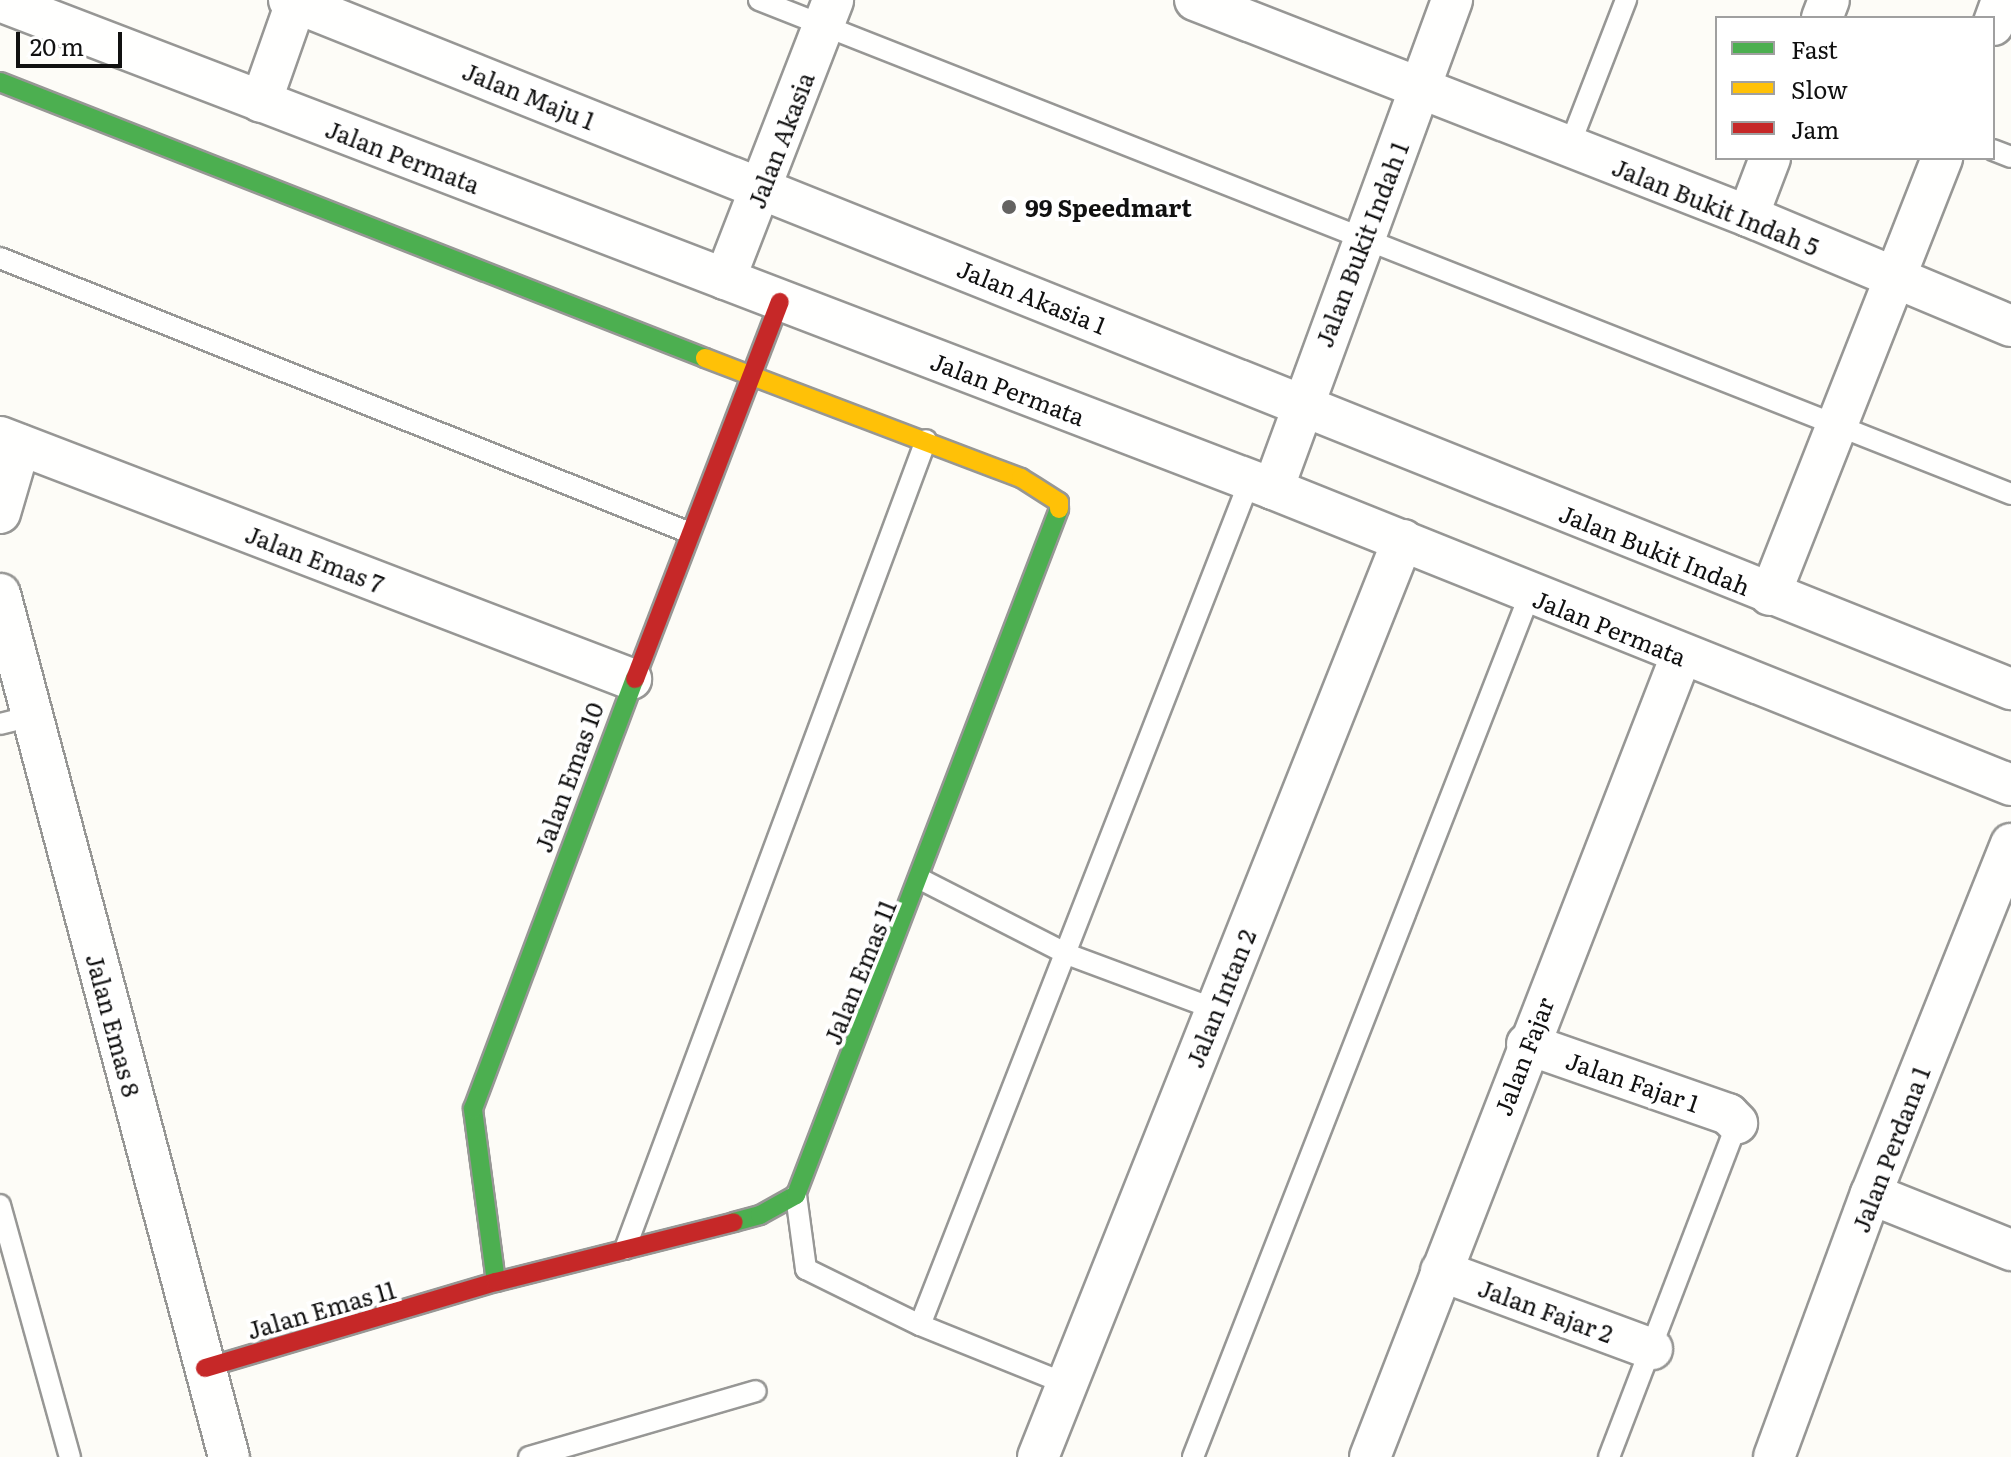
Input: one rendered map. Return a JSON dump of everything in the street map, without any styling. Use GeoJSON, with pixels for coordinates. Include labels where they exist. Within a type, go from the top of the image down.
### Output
{"type":"FeatureCollection","features":[{"type":"Feature","properties":{"kind":"street","name":"Jalan Bukit Indah 5"},"geometry":{"type":"LineString","coordinates":[[1195,0],[1748,216],[1896,281],[2011,326]]}},
{"type":"Feature","properties":{"kind":"street","name":"Jalan Bukit Indah 1"},"geometry":{"type":"LineString","coordinates":[[1262,484],[1302,405],[1452,0]]}},
{"type":"Feature","properties":{"kind":"street"},"geometry":{"type":"LineString","coordinates":[[1995,19],[2002,0]]}},
{"type":"Feature","properties":{"kind":"street","name":"Jalan Permata"},"geometry":{"type":"LineString","coordinates":[[0,1],[1262,484],[1681,656],[2011,785]]}},
{"type":"Feature","properties":{"kind":"street"},"geometry":{"type":"LineString","coordinates":[[261,102],[294,1]]}},
{"type":"Feature","properties":{"kind":"street","name":"Jalan Maju 1"},"geometry":{"type":"LineString","coordinates":[[294,1],[763,187]]}},
{"type":"Feature","properties":{"kind":"street","name":"Jalan Akasia"},"geometry":{"type":"LineString","coordinates":[[725,279],[828,13]]}},
{"type":"Feature","properties":{"kind":"street","name":"Jalan Emas 11"},"geometry":{"type":"LineString","coordinates":[[0,82],[748,375],[926,440],[1021,478],[1059,502],[1059,520],[922,880],[796,1195],[760,1215],[496,1282],[205,1368]]}},
{"type":"Feature","properties":{"kind":"street"},"geometry":{"type":"LineString","coordinates":[[1748,216],[1769,160]]}},
{"type":"Feature","properties":{"kind":"street"},"geometry":{"type":"LineString","coordinates":[[1770,595],[1941,160]]}},
{"type":"Feature","properties":{"kind":"street","name":"Jalan Akasia 1"},"geometry":{"type":"LineString","coordinates":[[763,187],[1302,405]]}},
{"type":"Feature","properties":{"kind":"street","name":"Jalan Emas 10"},"geometry":{"type":"LineString","coordinates":[[496,1282],[477,1173],[473,1109],[631,679],[748,375],[780,302]]}},
{"type":"Feature","properties":{"kind":"street","name":"Jalan Bukit Indah"},"geometry":{"type":"LineString","coordinates":[[1302,405],[2011,689]]}},
{"type":"Feature","properties":{"kind":"street"},"geometry":{"type":"LineString","coordinates":[[0,513],[10,441]]}},
{"type":"Feature","properties":{"kind":"street","name":"Jalan Emas 7"},"geometry":{"type":"LineString","coordinates":[[10,441],[631,679]]}},
{"type":"Feature","properties":{"kind":"street","name":"Jalan Intan 2"},"geometry":{"type":"LineString","coordinates":[[1038,1457],[1403,540]]}},
{"type":"Feature","properties":{"kind":"street","name":"Jalan Emas 8"},"geometry":{"type":"LineString","coordinates":[[0,594],[16,720],[229,1457]]}},
{"type":"Feature","properties":{"kind":"street","name":"Jalan Fajar"},"geometry":{"type":"LineString","coordinates":[[1370,1457],[1527,1044],[1681,656]]}},
{"type":"Feature","properties":{"kind":"street","name":"Jalan Perdana 1"},"geometry":{"type":"LineString","coordinates":[[1774,1457],[1871,1194],[2003,886],[2011,844]]}},
{"type":"Feature","properties":{"kind":"street","name":"Jalan Fajar 1"},"geometry":{"type":"LineString","coordinates":[[1527,1044],[1728,1114],[1737,1123]]}},
{"type":"Feature","properties":{"kind":"street"},"geometry":{"type":"LineString","coordinates":[[1871,1194],[2011,1250]]}},
{"type":"Feature","properties":{"kind":"street","name":"Jalan Fajar 2"},"geometry":{"type":"LineString","coordinates":[[1441,1271],[1652,1349]]}},
{"type":"Feature","properties":{"kind":"lane"},"geometry":{"type":"LineString","coordinates":[[759,0],[828,13],[1363,236],[2011,494]]}},
{"type":"Feature","properties":{"kind":"lane"},"geometry":{"type":"LineString","coordinates":[[1569,147],[1626,0]]}},
{"type":"Feature","properties":{"kind":"lane"},"geometry":{"type":"LineString","coordinates":[[0,258],[688,532]]}},
{"type":"Feature","properties":{"kind":"lane"},"geometry":{"type":"LineString","coordinates":[[625,1249],[926,440]]}},
{"type":"Feature","properties":{"kind":"lane"},"geometry":{"type":"LineString","coordinates":[[920,1325],[1067,954],[1262,484]]}},
{"type":"Feature","properties":{"kind":"lane"},"geometry":{"type":"LineString","coordinates":[[1193,1457],[1530,594]]}},
{"type":"Feature","properties":{"kind":"lane"},"geometry":{"type":"LineString","coordinates":[[922,880],[1067,954],[1215,1009]]}},
{"type":"Feature","properties":{"kind":"lane"},"geometry":{"type":"LineString","coordinates":[[1609,1457],[1737,1123]]}},
{"type":"Feature","properties":{"kind":"lane"},"geometry":{"type":"LineString","coordinates":[[796,1195],[806,1269],[920,1325],[1067,1384]]}},
{"type":"Feature","properties":{"kind":"lane"},"geometry":{"type":"LineString","coordinates":[[0,1205],[70,1457]]}},
{"type":"Feature","properties":{"kind":"lane"},"geometry":{"type":"LineString","coordinates":[[529,1457],[756,1391]]}},
{"type":"Feature","properties":{"kind":"traffic: fast"},"geometry":{"type":"LineString","coordinates":[[0,82],[705,358]]}},
{"type":"Feature","properties":{"kind":"traffic: fast"},"geometry":{"type":"LineString","coordinates":[[734,1222],[760,1215],[796,1195],[1059,509]]}},
{"type":"Feature","properties":{"kind":"traffic: fast"},"geometry":{"type":"LineString","coordinates":[[496,1282],[473,1109],[635,679]]}},
{"type":"Feature","properties":{"kind":"traffic: slow"},"geometry":{"type":"LineString","coordinates":[[705,358],[1021,478],[1059,502],[1059,509]]}},
{"type":"Feature","properties":{"kind":"traffic: jam"},"geometry":{"type":"LineString","coordinates":[[635,679],[780,302]]}},
{"type":"Feature","properties":{"kind":"traffic: jam"},"geometry":{"type":"LineString","coordinates":[[205,1368],[496,1282],[734,1222]]}},
{"type":"Feature","properties":{"kind":"place","name":"99 Speedmart"},"geometry":{"type":"Point","coordinates":[1009,207]}}]}
